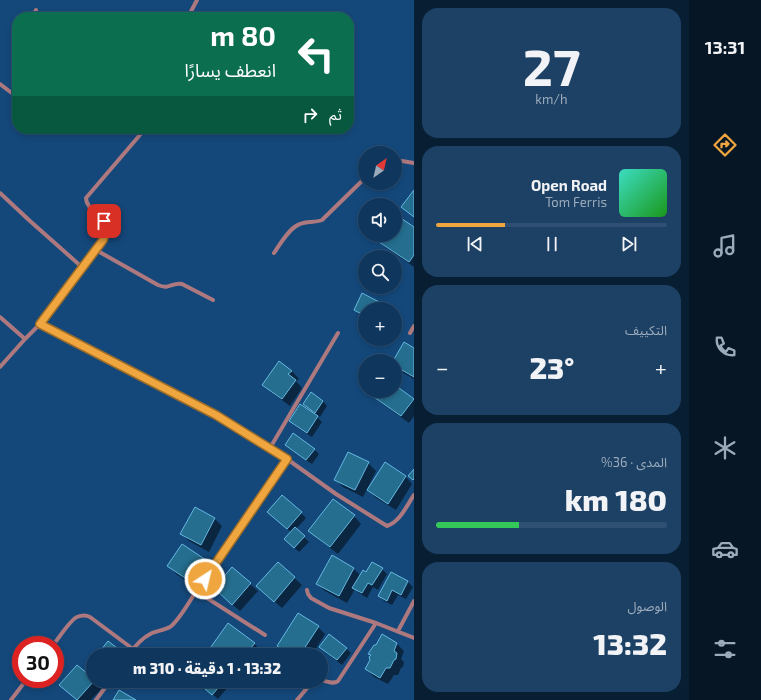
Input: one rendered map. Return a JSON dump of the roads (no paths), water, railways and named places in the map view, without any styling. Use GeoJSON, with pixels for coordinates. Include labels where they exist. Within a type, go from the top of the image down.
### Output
{"type":"FeatureCollection","features":[{"type":"Feature","properties":{"kind":"street"},"geometry":{"type":"LineString","coordinates":[[191,12],[197,0]]}},
{"type":"Feature","properties":{"kind":"street"},"geometry":{"type":"LineString","coordinates":[[0,84],[12,93]]}},
{"type":"Feature","properties":{"kind":"street"},"geometry":{"type":"LineString","coordinates":[[0,367],[40,324],[103,240],[106,232],[104,221],[87,203],[86,198],[141,134]]}},
{"type":"Feature","properties":{"kind":"street"},"geometry":{"type":"LineString","coordinates":[[402,161],[414,163]]}},
{"type":"Feature","properties":{"kind":"street"},"geometry":{"type":"LineString","coordinates":[[274,253],[292,229],[300,223],[322,220],[358,185]]}},
{"type":"Feature","properties":{"kind":"street"},"geometry":{"type":"LineString","coordinates":[[0,193],[83,268]]}},
{"type":"Feature","properties":{"kind":"street"},"geometry":{"type":"LineString","coordinates":[[96,250],[158,285],[167,288],[178,283],[182,284],[213,300]]}},
{"type":"Feature","properties":{"kind":"street"},"geometry":{"type":"LineString","coordinates":[[0,317],[25,339]]}},
{"type":"Feature","properties":{"kind":"street"},"geometry":{"type":"LineString","coordinates":[[40,324],[216,415],[287,459],[336,494],[386,526],[392,524],[398,518],[414,494]]}},
{"type":"Feature","properties":{"kind":"street"},"geometry":{"type":"LineString","coordinates":[[410,333],[414,326]]}},
{"type":"Feature","properties":{"kind":"street"},"geometry":{"type":"LineString","coordinates":[[270,448],[338,332]]}},
{"type":"Feature","properties":{"kind":"street"},"geometry":{"type":"LineString","coordinates":[[134,648],[151,634],[168,628],[175,622],[287,459]]}},
{"type":"Feature","properties":{"kind":"street"},"geometry":{"type":"LineString","coordinates":[[307,590],[311,598],[330,608],[376,623],[414,638]]}},
{"type":"Feature","properties":{"kind":"street"},"geometry":{"type":"LineString","coordinates":[[196,591],[265,635]]}},
{"type":"Feature","properties":{"kind":"street"},"geometry":{"type":"LineString","coordinates":[[398,631],[414,601]]}},
{"type":"Feature","properties":{"kind":"street"},"geometry":{"type":"LineString","coordinates":[[60,636],[76,617],[86,615],[132,648]]}},
{"type":"Feature","properties":{"kind":"street"},"geometry":{"type":"LineString","coordinates":[[328,682],[336,683],[338,681],[376,623]]}},
{"type":"Feature","properties":{"kind":"street"},"geometry":{"type":"LineString","coordinates":[[11,700],[20,688]]}},
{"type":"Feature","properties":{"kind":"street"},"geometry":{"type":"LineString","coordinates":[[96,700],[105,688]]}},
{"type":"Feature","properties":{"kind":"street"},"geometry":{"type":"LineString","coordinates":[[297,700],[306,688]]}}]}
